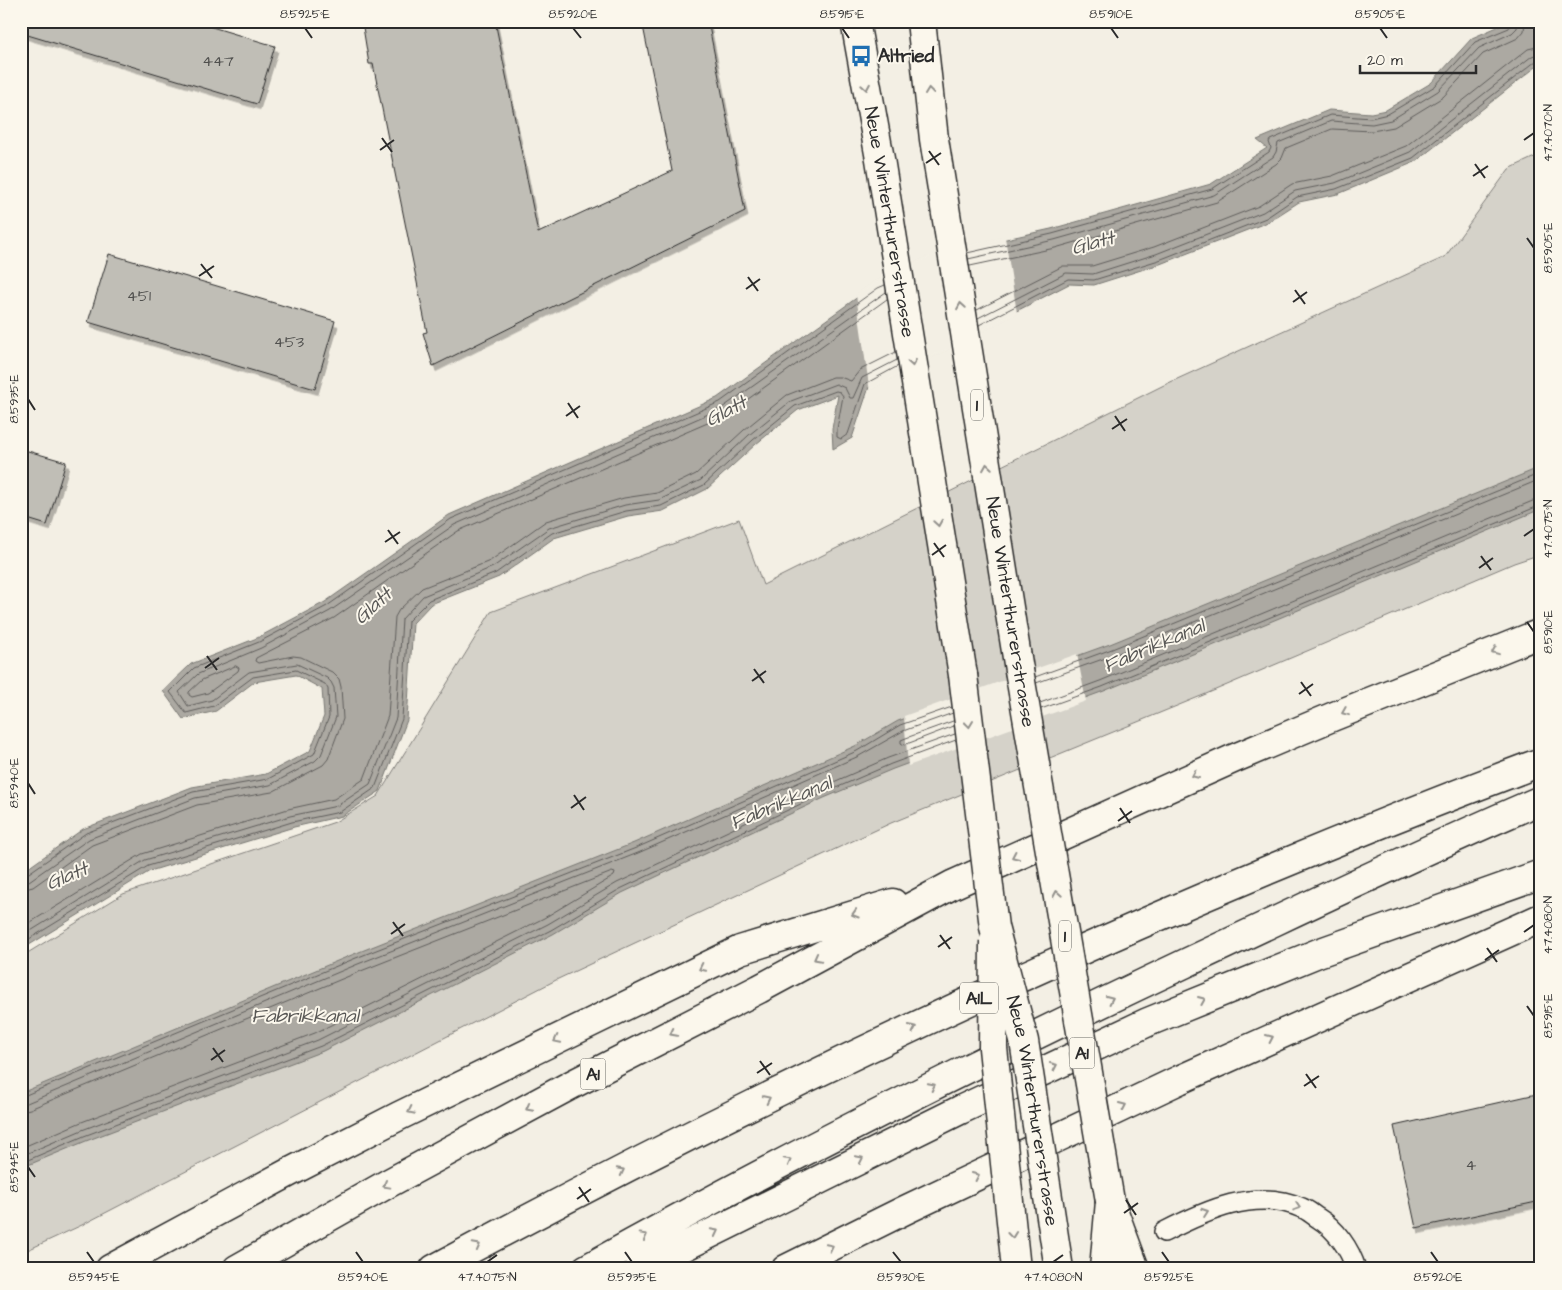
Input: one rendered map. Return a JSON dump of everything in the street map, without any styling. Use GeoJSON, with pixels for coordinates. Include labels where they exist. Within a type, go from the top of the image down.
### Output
{"type":"FeatureCollection","features":[{"type":"Feature","properties":{"kind":"main road","name":"Neue Winterthurerstrasse"},"geometry":{"type":"LineString","coordinates":[[855,21],[880,159],[963,675],[994,927],[993,1048],[1016,1269]]}},
{"type":"Feature","properties":{"kind":"main road","name":"Neue Winterthurerstrasse"},"geometry":{"type":"LineString","coordinates":[[921,21],[934,139],[1018,661],[1110,1201],[1135,1269]]}},
{"type":"Feature","properties":{"kind":"main road","name":"A1"},"geometry":{"type":"LineString","coordinates":[[237,1269],[389,1183],[759,989],[952,885],[1234,758],[1541,633]]}},
{"type":"Feature","properties":{"kind":"main road","name":"A1L"},"geometry":{"type":"LineString","coordinates":[[434,1269],[672,1146],[924,1023],[1226,889],[1401,816],[1541,762]]}},
{"type":"Feature","properties":{"kind":"main road"},"geometry":{"type":"LineString","coordinates":[[586,1269],[893,1106],[1058,1024],[1417,854],[1541,800]]}},
{"type":"Feature","properties":{"kind":"main road","name":"A1"},"geometry":{"type":"LineString","coordinates":[[640,1269],[960,1110],[1148,1022],[1318,953],[1541,874]]}},
{"type":"Feature","properties":{"kind":"main road"},"geometry":{"type":"LineString","coordinates":[[110,1269],[288,1173],[365,1134],[740,950],[952,885]]}},
{"type":"Feature","properties":{"kind":"main road"},"geometry":{"type":"LineString","coordinates":[[786,1269],[905,1210],[1179,1080],[1541,918]]}},
{"type":"Feature","properties":{"kind":"main road","name":"Neue Winterthurerstrasse"},"geometry":{"type":"LineString","coordinates":[[994,927],[1024,1041],[1059,1269]]}},
{"type":"Feature","properties":{"kind":"main road","name":"Neue Winterthurerstrasse"},"geometry":{"type":"LineString","coordinates":[[1104,1269],[1110,1201]]}},
{"type":"Feature","properties":{"kind":"lane"},"geometry":{"type":"LineString","coordinates":[[1164,1232],[1197,1215],[1223,1206],[1249,1201],[1276,1201],[1302,1208],[1327,1223],[1342,1240],[1354,1261],[1356,1269]]}},
{"type":"Feature","properties":{"kind":"shaded area"},"geometry":{"type":"Polygon","coordinates":[[[1541,154],[1541,554],[1514,563],[1206,694],[891,823],[558,979],[82,1225],[21,1253],[21,957],[123,894],[335,822],[378,796],[491,612],[739,519],[763,585],[1164,385],[1445,257],[1509,169],[1541,154]]]}},
{"type":"Feature","properties":{"kind":"water","name":"Glatt"},"geometry":{"type":"Polygon","coordinates":[[[1511,21],[1541,21],[1541,63],[1415,162],[1338,194],[1299,202],[1268,222],[1160,264],[1094,285],[1069,284],[869,387],[852,438],[833,449],[832,429],[838,395],[798,410],[756,444],[707,489],[663,511],[628,516],[554,538],[499,577],[431,604],[413,623],[407,720],[380,791],[342,816],[294,827],[150,871],[21,950],[21,873],[83,829],[192,787],[266,774],[310,751],[324,716],[322,689],[296,675],[254,682],[216,711],[183,719],[163,691],[191,664],[257,638],[325,602],[449,515],[717,398],[876,284],[939,254],[1051,229],[1211,184],[1267,148],[1257,140],[1329,110],[1371,113],[1386,110],[1431,83],[1472,38],[1511,21]]]}},
{"type":"Feature","properties":{"kind":"water","name":"Fabrikkanal"},"geometry":{"type":"Polygon","coordinates":[[[1541,467],[1541,509],[1104,691],[893,769],[824,798],[622,893],[553,934],[323,1051],[86,1141],[21,1168],[21,1093],[354,954],[634,843],[855,746],[898,721],[1110,644],[1541,467]]]}},
{"type":"Feature","properties":{"kind":"pier"},"geometry":{"type":"Polygon","coordinates":[[[1005,237],[1017,313],[871,389],[870,393],[856,295],[875,282],[938,252],[1005,237]]]}},
{"type":"Feature","properties":{"kind":"pier"},"geometry":{"type":"Polygon","coordinates":[[[1077,654],[1086,701],[908,766],[904,716],[1077,654]]]}},
{"type":"Feature","properties":{"kind":"building"},"geometry":{"type":"Polygon","coordinates":[[[21,21],[192,21],[275,46],[257,104],[21,33],[21,21]]]}},
{"type":"Feature","properties":{"kind":"building"},"geometry":{"type":"Polygon","coordinates":[[[362,21],[495,21],[538,233],[672,171],[642,21],[708,21],[745,211],[433,366],[423,333],[427,332],[373,64],[369,64],[362,21]]]}},
{"type":"Feature","properties":{"kind":"building"},"geometry":{"type":"Polygon","coordinates":[[[109,254],[335,321],[315,389],[88,322],[109,254]]]}},
{"type":"Feature","properties":{"kind":"building"},"geometry":{"type":"Polygon","coordinates":[[[21,449],[66,462],[47,525],[21,517],[21,449]]]}},
{"type":"Feature","properties":{"kind":"building"},"geometry":{"type":"Polygon","coordinates":[[[1541,1093],[1541,1201],[1416,1228],[1394,1126],[1541,1093]]]}},
{"type":"Feature","properties":{"kind":"place","name":"Altried"},"geometry":{"type":"Point","coordinates":[861,56]}}]}
